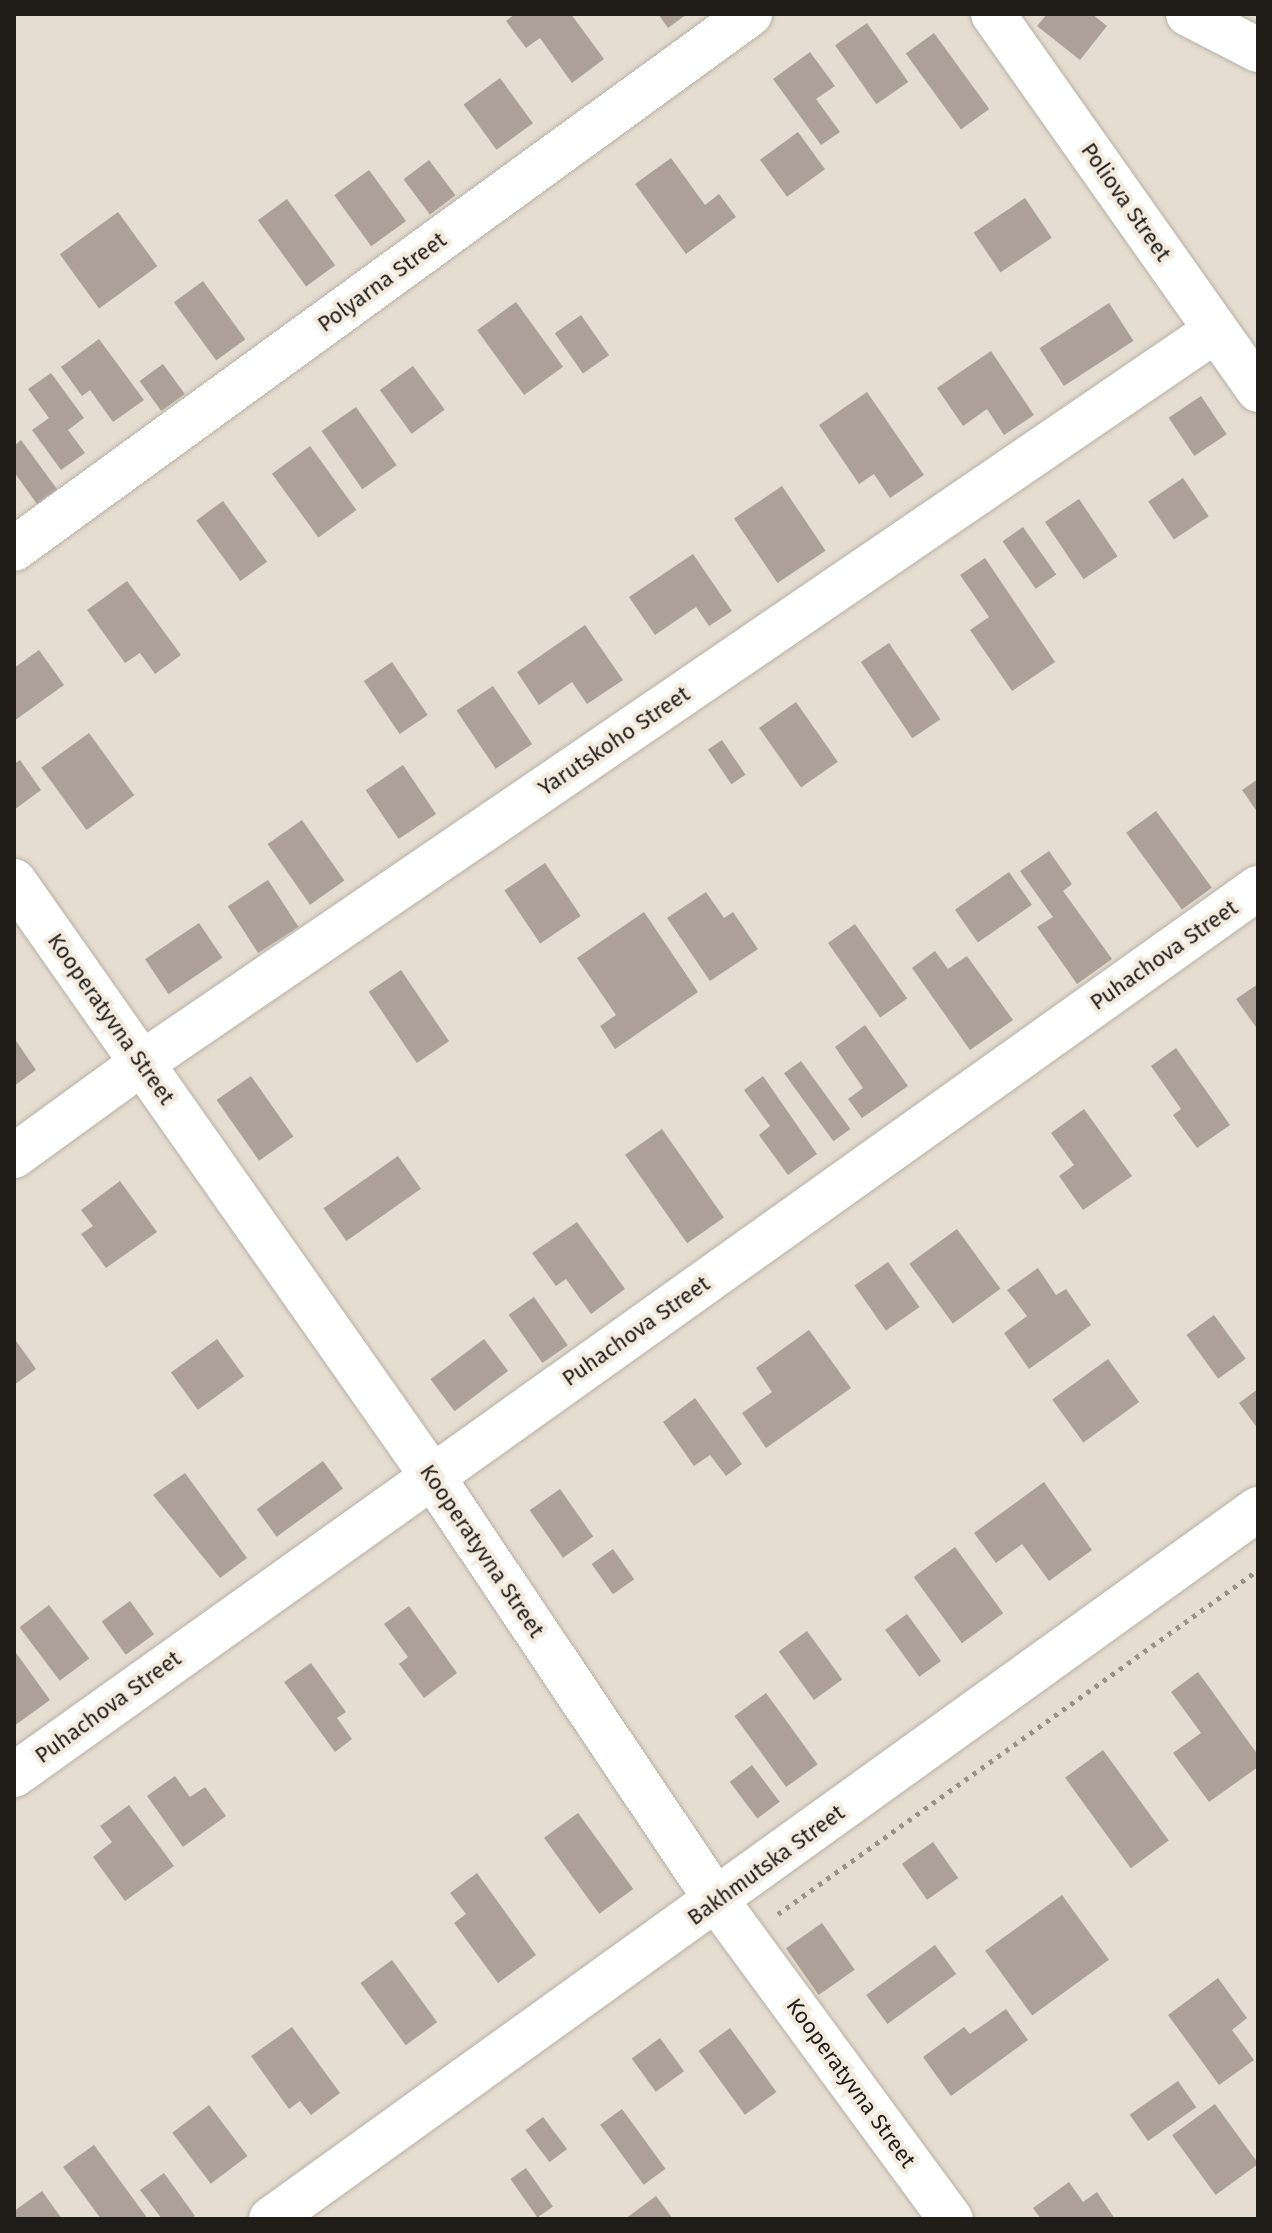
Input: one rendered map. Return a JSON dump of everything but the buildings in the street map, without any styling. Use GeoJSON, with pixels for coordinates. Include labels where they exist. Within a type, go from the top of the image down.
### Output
{"type":"FeatureCollection","features":[{"type":"Feature","properties":{"kind":"street","name":"Polyarna Street"},"geometry":{"type":"LineString","coordinates":[[14,549],[750,14]]}},
{"type":"Feature","properties":{"kind":"street","name":"Poliova Street"},"geometry":{"type":"LineString","coordinates":[[993,14],[1258,390]]}},
{"type":"Feature","properties":{"kind":"street"},"geometry":{"type":"LineString","coordinates":[[1188,14],[1258,50]]}},
{"type":"Feature","properties":{"kind":"street","name":"Yarutskoho Street"},"geometry":{"type":"LineString","coordinates":[[14,1156],[142,1063],[1216,330]]}},
{"type":"Feature","properties":{"kind":"street","name":"Kooperatyvna Street"},"geometry":{"type":"LineString","coordinates":[[14,881],[432,1476],[717,1901],[951,2219]]}},
{"type":"Feature","properties":{"kind":"street","name":"Puhachova Street"},"geometry":{"type":"LineString","coordinates":[[14,1775],[1258,888]]}},
{"type":"Feature","properties":{"kind":"street","name":"Bakhmutska Street"},"geometry":{"type":"LineString","coordinates":[[271,2219],[1258,1509]]}},
{"type":"Feature","properties":{"kind":"path"},"geometry":{"type":"LineString","coordinates":[[765,1923],[1258,1570]]}}]}
